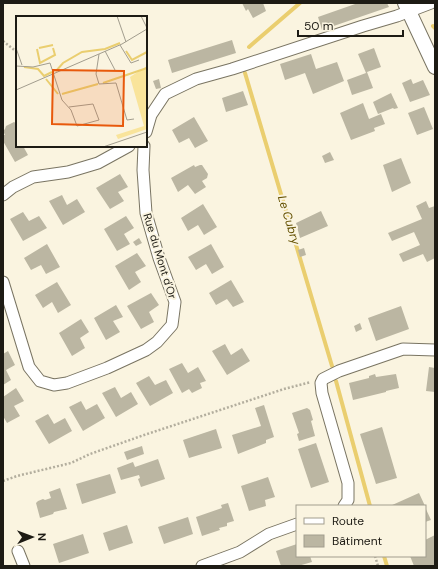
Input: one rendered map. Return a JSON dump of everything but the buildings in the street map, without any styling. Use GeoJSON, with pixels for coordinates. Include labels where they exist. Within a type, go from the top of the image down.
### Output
{"type":"FeatureCollection","features":[{"type":"Feature","properties":{"kind":"street"},"geometry":{"type":"LineString","coordinates":[[147,129],[151,115],[165,94],[196,79],[232,69],[407,7],[431,3]]}},
{"type":"Feature","properties":{"kind":"street"},"geometry":{"type":"LineString","coordinates":[[407,7],[435,67]]}},
{"type":"Feature","properties":{"kind":"street"},"geometry":{"type":"LineString","coordinates":[[3,195],[13,187],[33,177],[68,172],[98,163],[127,147]]}},
{"type":"Feature","properties":{"kind":"street","name":"Rue du Mont d'Or"},"geometry":{"type":"LineString","coordinates":[[3,282],[29,367],[40,381],[54,385],[67,383],[107,368],[146,350],[157,342],[172,324],[175,302],[159,258],[146,213],[143,170],[144,147]]}},
{"type":"Feature","properties":{"kind":"street"},"geometry":{"type":"LineString","coordinates":[[345,505],[348,500],[348,483],[321,388],[323,379],[339,371],[403,349],[435,350]]}},
{"type":"Feature","properties":{"kind":"street"},"geometry":{"type":"LineString","coordinates":[[202,566],[240,552],[269,534],[296,524]]}},
{"type":"Feature","properties":{"kind":"street"},"geometry":{"type":"LineString","coordinates":[[18,551],[24,566]]}},
{"type":"Feature","properties":{"kind":"path"},"geometry":{"type":"LineString","coordinates":[[3,41],[16,51]]}},
{"type":"Feature","properties":{"kind":"path"},"geometry":{"type":"LineString","coordinates":[[3,481],[17,476],[71,463],[90,454],[147,434],[284,389],[323,379]]}},
{"type":"Feature","properties":{"kind":"waterway","name":"Le Cubry"},"geometry":{"type":"LineString","coordinates":[[249,47],[300,3]]}},
{"type":"Feature","properties":{"kind":"waterway","name":"Le Cubry"},"geometry":{"type":"LineString","coordinates":[[245,73],[332,366]]}},
{"type":"Feature","properties":{"kind":"waterway","name":"Le Cubry"},"geometry":{"type":"LineString","coordinates":[[336,381],[370,505]]}},
{"type":"Feature","properties":{"kind":"waterway","name":"Le Cubry"},"geometry":{"type":"LineString","coordinates":[[384,557],[387,566]]}}]}
